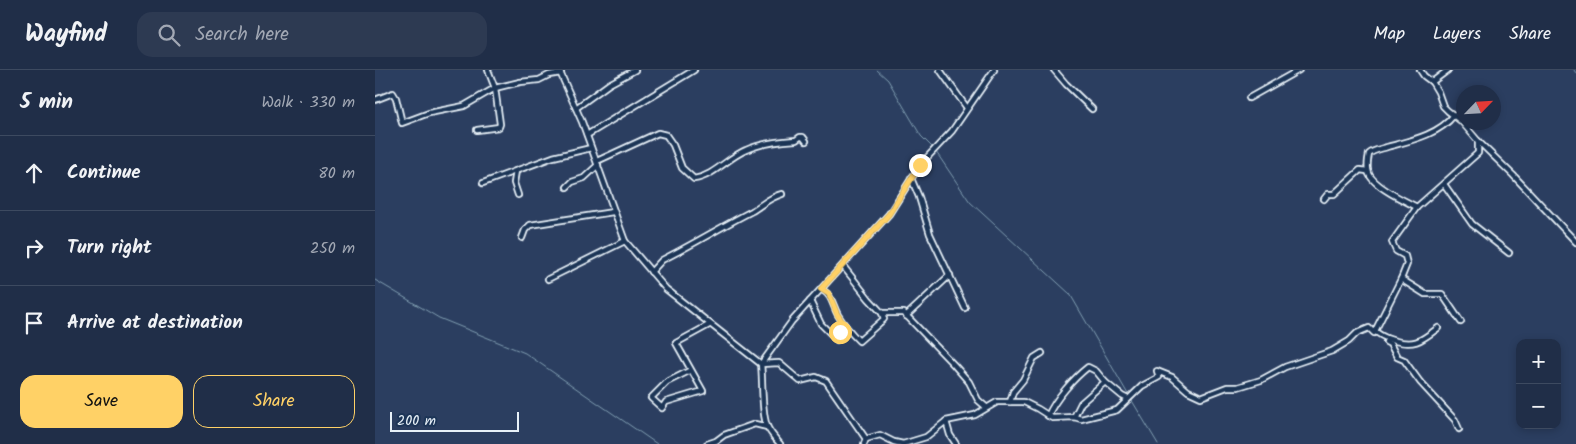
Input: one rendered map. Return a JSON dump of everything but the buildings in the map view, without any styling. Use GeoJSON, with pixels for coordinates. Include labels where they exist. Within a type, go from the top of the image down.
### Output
{"type":"FeatureCollection","features":[{"type":"Feature","properties":{"kind":"street"},"geometry":{"type":"LineString","coordinates":[[477,130],[499,127],[500,124],[495,88],[489,70]]}},
{"type":"Feature","properties":{"kind":"street"},"geometry":{"type":"LineString","coordinates":[[576,108],[609,84],[633,70]]}},
{"type":"Feature","properties":{"kind":"street"},"geometry":{"type":"LineString","coordinates":[[587,135],[694,70]]}},
{"type":"Feature","properties":{"kind":"street"},"geometry":{"type":"LineString","coordinates":[[941,70],[954,92],[967,108]]}},
{"type":"Feature","properties":{"kind":"street"},"geometry":{"type":"LineString","coordinates":[[780,444],[767,427],[763,411],[761,364],[791,321],[889,214],[920,165],[952,131],[994,70]]}},
{"type":"Feature","properties":{"kind":"street"},"geometry":{"type":"LineString","coordinates":[[1054,70],[1065,84],[1092,109]]}},
{"type":"Feature","properties":{"kind":"street"},"geometry":{"type":"LineString","coordinates":[[1249,98],[1299,70]]}},
{"type":"Feature","properties":{"kind":"street"},"geometry":{"type":"LineString","coordinates":[[1420,70],[1424,76],[1433,82],[1439,92],[1443,106],[1461,121],[1576,242]]}},
{"type":"Feature","properties":{"kind":"street"},"geometry":{"type":"LineString","coordinates":[[1433,82],[1448,70]]}},
{"type":"Feature","properties":{"kind":"street"},"geometry":{"type":"LineString","coordinates":[[375,100],[393,93],[397,98],[402,123],[429,113],[464,106],[495,88],[539,80],[560,71],[598,163],[613,212],[625,241],[666,289],[761,364],[779,363],[800,381],[816,377],[826,381],[865,441],[880,435],[903,444],[926,437],[946,422],[975,415],[997,402],[1023,402],[1051,418],[1074,417],[1081,420],[1087,417],[1095,417],[1117,410],[1128,398],[1147,383],[1159,377],[1157,371],[1172,377],[1188,391],[1201,397],[1227,387],[1238,387],[1261,380],[1285,367],[1332,351],[1369,328],[1374,333],[1375,331],[1387,339],[1400,344],[1415,343],[1438,328]]}},
{"type":"Feature","properties":{"kind":"street"},"geometry":{"type":"LineString","coordinates":[[1417,207],[1373,180],[1367,171],[1370,152],[1415,140],[1435,130],[1454,115]]}},
{"type":"Feature","properties":{"kind":"street"},"geometry":{"type":"LineString","coordinates":[[567,187],[571,182],[584,178],[598,163],[658,134],[666,135],[682,168],[694,179],[714,171],[744,150],[796,140],[800,137],[803,137],[806,141]]}},
{"type":"Feature","properties":{"kind":"street"},"geometry":{"type":"LineString","coordinates":[[1375,331],[1407,264],[1405,256],[1397,251],[1392,242],[1417,207],[1478,153],[1478,141]]}},
{"type":"Feature","properties":{"kind":"street"},"geometry":{"type":"LineString","coordinates":[[483,183],[553,157],[591,148]]}},
{"type":"Feature","properties":{"kind":"street"},"geometry":{"type":"LineString","coordinates":[[1324,199],[1328,194],[1334,194],[1360,170],[1367,171]]}},
{"type":"Feature","properties":{"kind":"street"},"geometry":{"type":"LineString","coordinates":[[515,171],[514,183],[518,195]]}},
{"type":"Feature","properties":{"kind":"street"},"geometry":{"type":"LineString","coordinates":[[911,178],[930,234],[965,308]]}},
{"type":"Feature","properties":{"kind":"street"},"geometry":{"type":"LineString","coordinates":[[1444,184],[1472,224],[1509,253]]}},
{"type":"Feature","properties":{"kind":"street"},"geometry":{"type":"LineString","coordinates":[[651,272],[662,260],[753,210],[768,201],[771,196],[782,194]]}},
{"type":"Feature","properties":{"kind":"street"},"geometry":{"type":"LineString","coordinates":[[522,238],[525,230],[530,225],[613,212]]}},
{"type":"Feature","properties":{"kind":"street"},"geometry":{"type":"LineString","coordinates":[[548,279],[625,241]]}},
{"type":"Feature","properties":{"kind":"street"},"geometry":{"type":"LineString","coordinates":[[821,289],[829,294],[837,314],[859,341],[884,319],[882,313],[843,266]]}},
{"type":"Feature","properties":{"kind":"street"},"geometry":{"type":"LineString","coordinates":[[906,316],[950,275]]}},
{"type":"Feature","properties":{"kind":"street"},"geometry":{"type":"LineString","coordinates":[[1401,279],[1425,294],[1442,294],[1461,322]]}},
{"type":"Feature","properties":{"kind":"street"},"geometry":{"type":"LineString","coordinates":[[810,301],[821,324],[837,340],[845,326]]}},
{"type":"Feature","properties":{"kind":"street"},"geometry":{"type":"LineString","coordinates":[[882,313],[904,314],[969,382],[978,400],[986,407]]}},
{"type":"Feature","properties":{"kind":"street"},"geometry":{"type":"LineString","coordinates":[[691,370],[667,382],[651,398],[661,408],[666,402],[703,391],[676,343],[709,324]]}},
{"type":"Feature","properties":{"kind":"street"},"geometry":{"type":"LineString","coordinates":[[1387,339],[1386,342],[1390,344],[1397,358],[1404,360],[1420,382],[1455,420],[1459,429]]}},
{"type":"Feature","properties":{"kind":"street"},"geometry":{"type":"LineString","coordinates":[[1010,402],[1013,392],[1023,380],[1034,358],[1042,353]]}},
{"type":"Feature","properties":{"kind":"street"},"geometry":{"type":"LineString","coordinates":[[1048,416],[1053,403],[1079,374],[1089,367],[1096,371],[1105,382],[1122,396],[1128,398]]}},
{"type":"Feature","properties":{"kind":"street"},"geometry":{"type":"LineString","coordinates":[[1074,417],[1081,403],[1105,382]]}},
{"type":"Feature","properties":{"kind":"street"},"geometry":{"type":"LineString","coordinates":[[946,422],[950,435],[956,444]]}},
{"type":"Feature","properties":{"kind":"street"},"geometry":{"type":"LineString","coordinates":[[707,444],[716,441],[724,435],[755,424],[767,427]]}},
{"type":"Feature","properties":{"kind":"waterway"},"geometry":{"type":"LineString","coordinates":[[877,70],[888,80],[921,136],[934,149],[970,202],[1070,294],[1129,396]]}},
{"type":"Feature","properties":{"kind":"waterway"},"geometry":{"type":"LineString","coordinates":[[375,280],[439,318],[525,353],[657,444]]}},
{"type":"Feature","properties":{"kind":"waterway"},"geometry":{"type":"LineString","coordinates":[[1131,399],[1158,444]]}},
{"type":"Feature","properties":{"kind":"route"},"geometry":{"type":"LineString","coordinates":[[840,332],[845,326],[837,314],[829,294],[821,289],[889,214],[920,165]]}}]}
